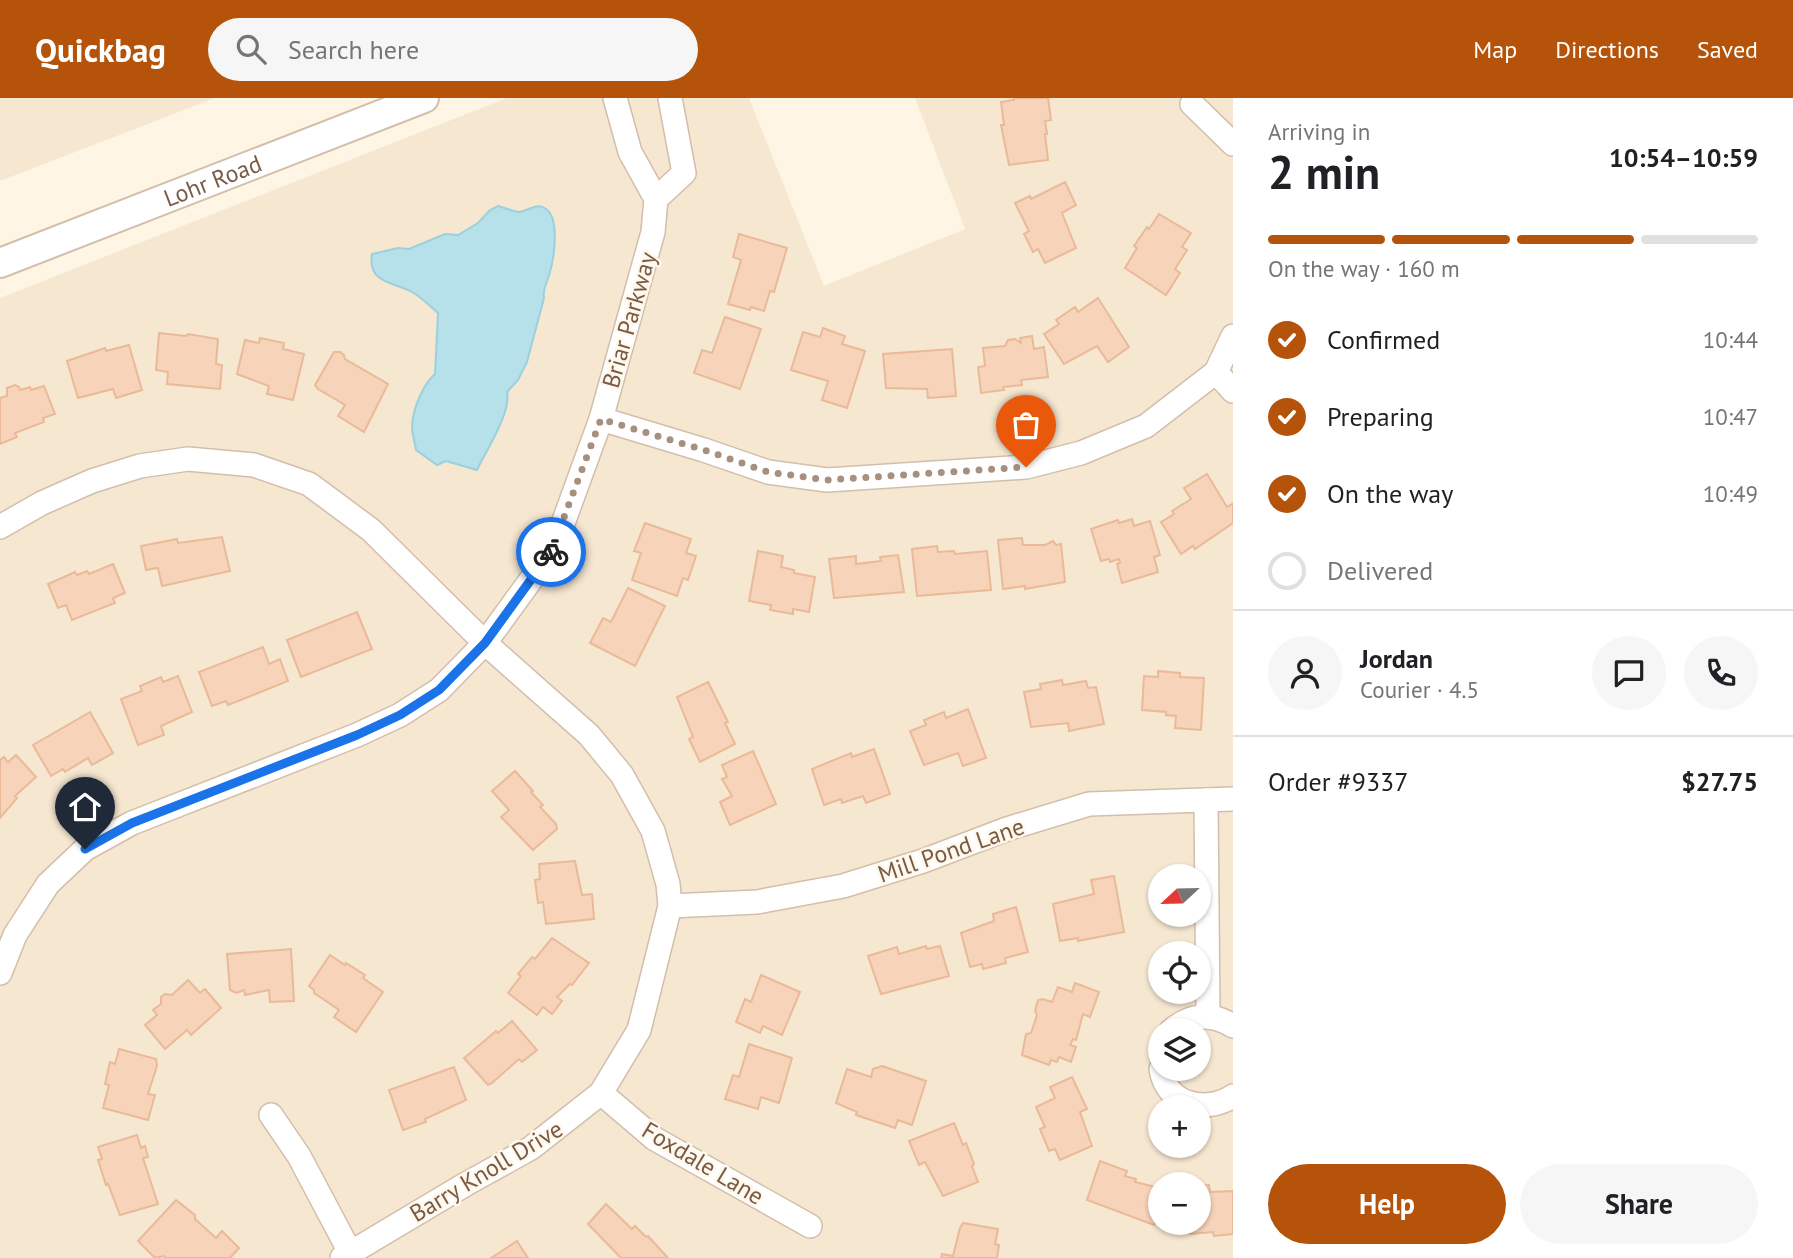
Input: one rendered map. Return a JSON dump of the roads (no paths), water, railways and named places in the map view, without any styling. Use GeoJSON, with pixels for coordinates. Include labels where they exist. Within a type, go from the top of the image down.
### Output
{"type":"FeatureCollection","features":[{"type":"Feature","properties":{"kind":"street","name":"Lohr Road"},"geometry":{"type":"LineString","coordinates":[[0,263],[425,98]]}},
{"type":"Feature","properties":{"kind":"street"},"geometry":{"type":"LineString","coordinates":[[615,98],[630,152],[656,199],[684,173],[670,98]]}},
{"type":"Feature","properties":{"kind":"street"},"geometry":{"type":"LineString","coordinates":[[1192,104],[1233,144]]}},
{"type":"Feature","properties":{"kind":"street","name":"Briar Parkway"},"geometry":{"type":"LineString","coordinates":[[0,973],[15,935],[48,884],[85,849],[132,823],[357,735],[400,715],[439,690],[485,643],[554,548],[601,419],[640,287],[653,232],[656,199]]}},
{"type":"Feature","properties":{"kind":"street"},"geometry":{"type":"LineString","coordinates":[[601,419],[768,472],[827,480],[1026,467],[1081,453],[1146,426],[1216,372],[1233,336]]}},
{"type":"Feature","properties":{"kind":"street"},"geometry":{"type":"LineString","coordinates":[[1216,372],[1233,391]]}},
{"type":"Feature","properties":{"kind":"street","name":"Barry Knoll Drive"},"geometry":{"type":"LineString","coordinates":[[0,527],[42,503],[92,481],[140,466],[188,459],[254,465],[309,484],[371,530],[485,643],[589,735],[622,775],[653,831],[668,884],[670,906],[639,1030],[601,1093],[531,1148],[349,1256]]}},
{"type":"Feature","properties":{"kind":"street","name":"Mill Pond Lane"},"geometry":{"type":"LineString","coordinates":[[670,906],[757,902],[843,886],[923,861],[1007,829],[1089,804],[1233,799]]}},
{"type":"Feature","properties":{"kind":"street"},"geometry":{"type":"LineString","coordinates":[[1206,800],[1208,1016]]}},
{"type":"Feature","properties":{"kind":"street"},"geometry":{"type":"LineString","coordinates":[[1192,1018],[1208,1016],[1223,1019],[1233,1026]]}},
{"type":"Feature","properties":{"kind":"street"},"geometry":{"type":"LineString","coordinates":[[1166,1081],[1168,1088],[1180,1099],[1194,1105],[1223,1103],[1233,1096]]}},
{"type":"Feature","properties":{"kind":"street","name":"Foxdale Lane"},"geometry":{"type":"LineString","coordinates":[[601,1093],[655,1139],[810,1226]]}},
{"type":"Feature","properties":{"kind":"street"},"geometry":{"type":"LineString","coordinates":[[271,1115],[299,1156],[349,1256]]}},
{"type":"Feature","properties":{"kind":"water"},"geometry":{"type":"Polygon","coordinates":[[[498,206],[519,212],[539,206],[546,209],[554,229],[552,266],[527,362],[518,380],[507,392],[506,410],[477,470],[446,461],[437,465],[416,450],[412,427],[419,398],[435,374],[438,313],[412,292],[378,277],[372,264],[372,254],[398,248],[409,249],[445,234],[458,235],[498,206]]]}}]}
